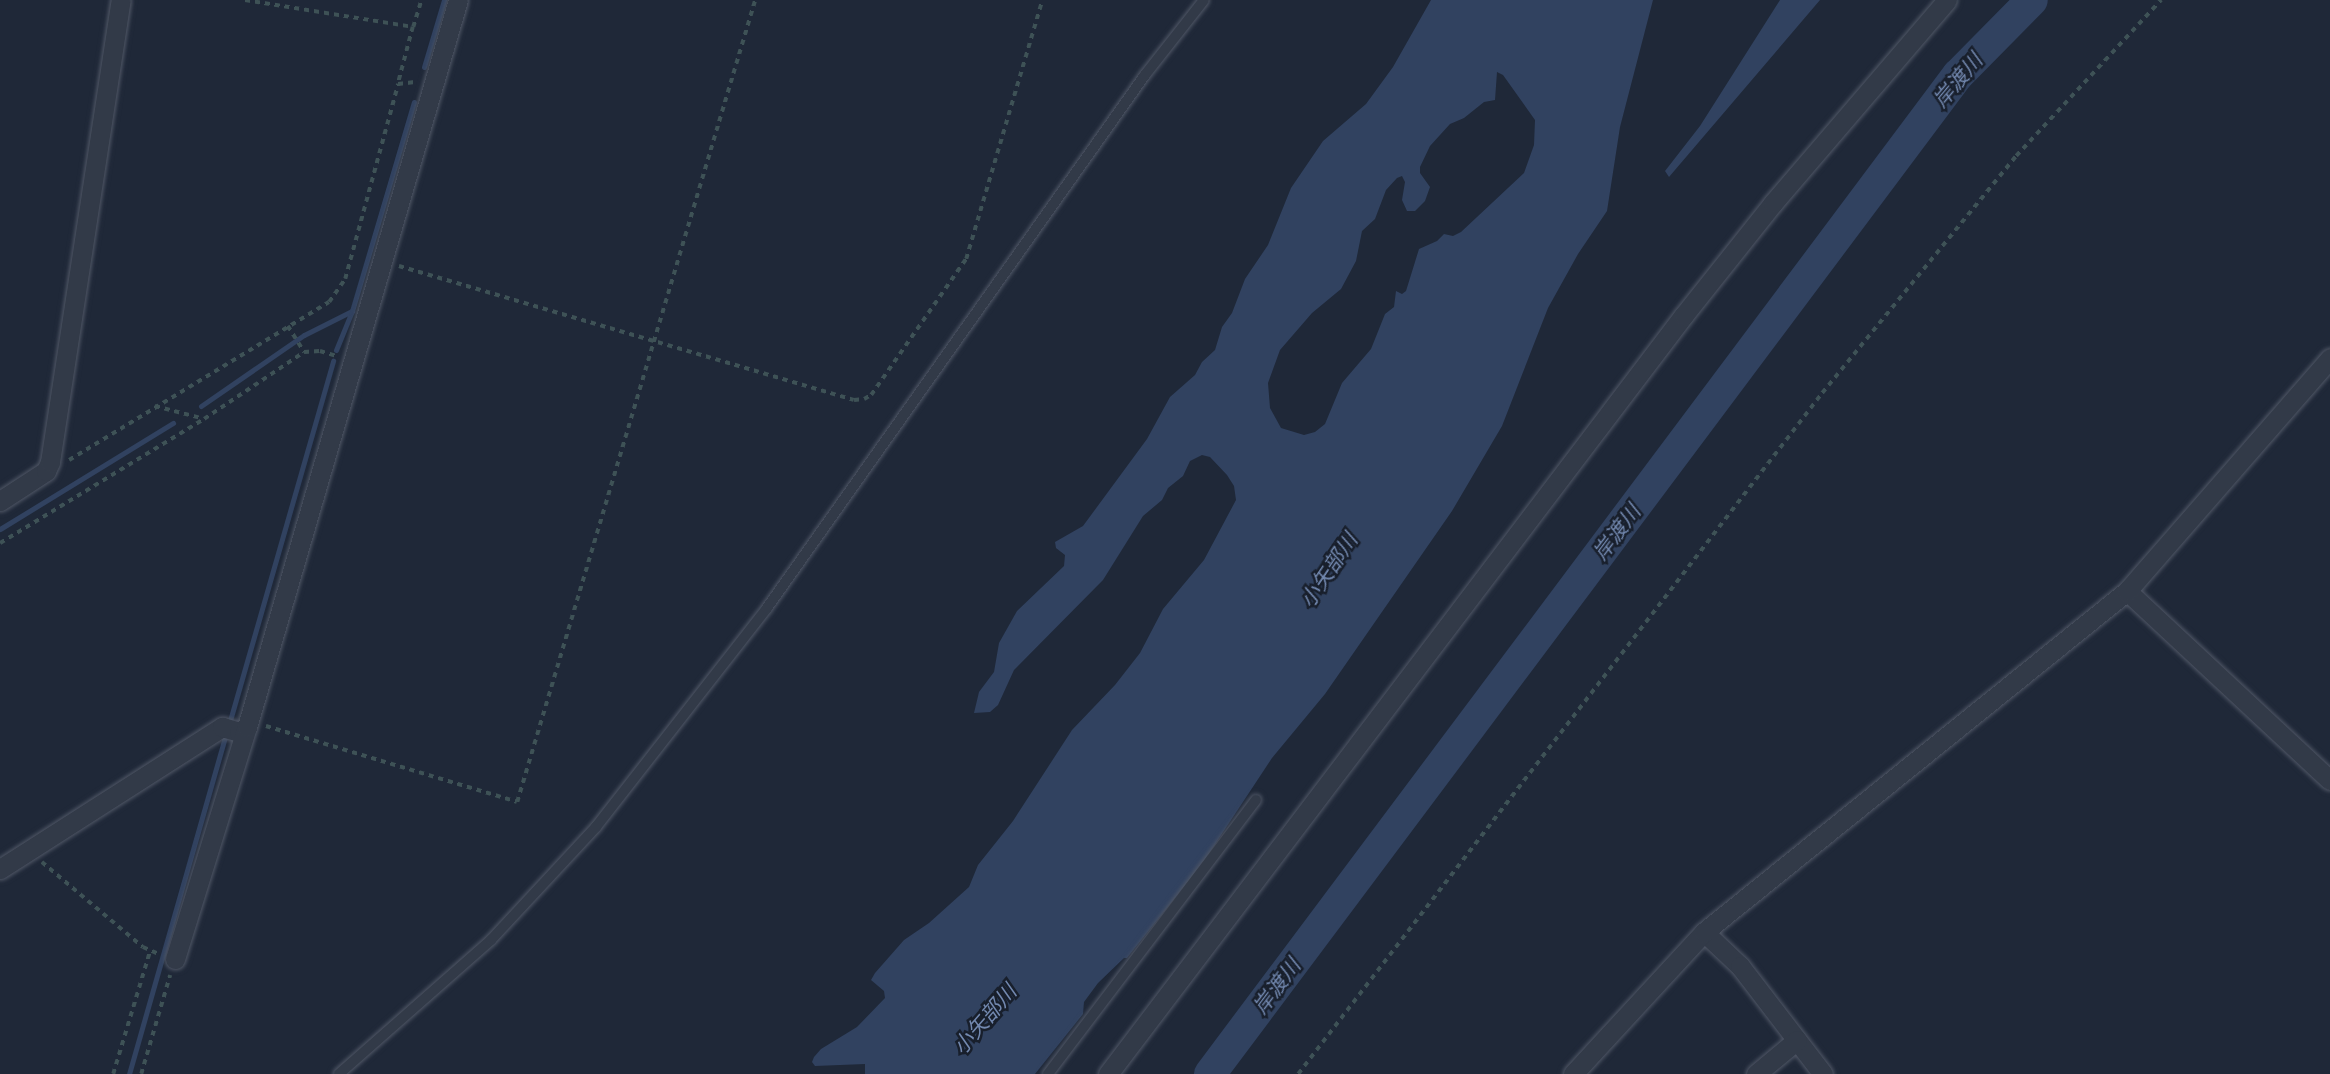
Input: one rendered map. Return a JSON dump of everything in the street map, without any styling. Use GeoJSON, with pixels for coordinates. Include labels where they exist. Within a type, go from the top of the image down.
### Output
{"type":"FeatureCollection","features":[{"type":"Feature","properties":{"kind":"street"},"geometry":{"type":"LineString","coordinates":[[0,501],[46,471],[50,462],[121,0]]}},
{"type":"Feature","properties":{"kind":"street"},"geometry":{"type":"LineString","coordinates":[[175,959],[236,729],[382,261],[458,0]]}},
{"type":"Feature","properties":{"kind":"street"},"geometry":{"type":"LineString","coordinates":[[1108,1074],[1684,315],[1773,203],[1947,0]]}},
{"type":"Feature","properties":{"kind":"street"},"geometry":{"type":"LineString","coordinates":[[1573,1074],[1704,932],[2127,591],[2330,358]]}},
{"type":"Feature","properties":{"kind":"street"},"geometry":{"type":"LineString","coordinates":[[2127,591],[2330,780]]}},
{"type":"Feature","properties":{"kind":"street"},"geometry":{"type":"LineString","coordinates":[[0,869],[236,729]]}},
{"type":"Feature","properties":{"kind":"street"},"geometry":{"type":"LineString","coordinates":[[1704,932],[1740,966],[1823,1074]]}},
{"type":"Feature","properties":{"kind":"street"},"geometry":{"type":"LineString","coordinates":[[1756,1074],[1797,1040]]}},
{"type":"Feature","properties":{"kind":"lane"},"geometry":{"type":"LineString","coordinates":[[339,1074],[491,940],[596,827],[767,608],[1145,75],[1204,0]]}},
{"type":"Feature","properties":{"kind":"lane"},"geometry":{"type":"LineString","coordinates":[[1048,1074],[1256,800]]}},
{"type":"Feature","properties":{"kind":"path"},"geometry":{"type":"LineString","coordinates":[[246,0],[413,27]]}},
{"type":"Feature","properties":{"kind":"path"},"geometry":{"type":"LineString","coordinates":[[50,462],[68,460],[329,302],[345,279],[421,0]]}},
{"type":"Feature","properties":{"kind":"path"},"geometry":{"type":"LineString","coordinates":[[236,729],[264,726],[517,802],[656,341],[755,0]]}},
{"type":"Feature","properties":{"kind":"path"},"geometry":{"type":"LineString","coordinates":[[382,261],[854,400],[871,395],[967,259],[1042,0]]}},
{"type":"Feature","properties":{"kind":"path"},"geometry":{"type":"LineString","coordinates":[[1298,1074],[1822,393],[2016,156],[2161,0]]}},
{"type":"Feature","properties":{"kind":"path"},"geometry":{"type":"LineString","coordinates":[[398,85],[425,79],[433,80]]}},
{"type":"Feature","properties":{"kind":"path"},"geometry":{"type":"LineString","coordinates":[[288,327],[304,352]]}},
{"type":"Feature","properties":{"kind":"path"},"geometry":{"type":"LineString","coordinates":[[0,543],[304,352],[320,351],[351,361]]}},
{"type":"Feature","properties":{"kind":"path"},"geometry":{"type":"LineString","coordinates":[[155,406],[201,418]]}},
{"type":"Feature","properties":{"kind":"path"},"geometry":{"type":"LineString","coordinates":[[31,850],[155,953]]}},
{"type":"Feature","properties":{"kind":"path"},"geometry":{"type":"LineString","coordinates":[[113,1074],[150,951]]}},
{"type":"Feature","properties":{"kind":"path"},"geometry":{"type":"LineString","coordinates":[[141,1074],[175,959]]}},
{"type":"Feature","properties":{"kind":"water","name":"小矢部川"},"geometry":{"type":"Polygon","coordinates":[[[1431,0],[1653,0],[1620,127],[1607,211],[1578,254],[1548,308],[1502,426],[1452,511],[1325,694],[1272,758],[1202,864],[1127,958],[1098,983],[1084,1002],[1083,1014],[1035,1074],[865,1074],[865,1064],[815,1066],[812,1062],[821,1049],[857,1027],[885,998],[884,991],[871,980],[875,973],[904,940],[929,923],[969,887],[978,865],[1013,821],[1072,730],[1115,685],[1140,653],[1163,609],[1204,560],[1236,500],[1234,486],[1227,475],[1210,457],[1202,455],[1190,461],[1183,476],[1168,488],[1162,500],[1143,516],[1103,580],[1014,670],[998,705],[990,712],[974,713],[979,692],[994,672],[999,643],[1017,611],[1064,566],[1065,555],[1056,548],[1055,542],[1083,526],[1147,439],[1170,397],[1195,375],[1202,362],[1215,350],[1222,327],[1232,313],[1245,279],[1268,245],[1291,188],[1323,141],[1366,104],[1393,67],[1431,0]],[[1497,72],[1495,100],[1484,102],[1464,118],[1450,124],[1430,146],[1420,167],[1420,173],[1430,187],[1425,201],[1415,211],[1407,211],[1402,200],[1405,182],[1402,176],[1397,178],[1386,190],[1375,219],[1362,231],[1356,261],[1341,289],[1312,313],[1280,350],[1268,383],[1270,408],[1281,428],[1304,435],[1315,432],[1325,424],[1342,383],[1371,349],[1385,314],[1394,307],[1396,291],[1402,294],[1406,291],[1419,249],[1437,241],[1444,234],[1453,236],[1461,232],[1524,173],[1534,145],[1535,120],[1503,75],[1497,72]]]}},
{"type":"Feature","properties":{"kind":"water"},"geometry":{"type":"Polygon","coordinates":[[[1780,0],[1820,0],[1669,177],[1665,171],[1700,126],[1780,0]]]}},
{"type":"Feature","properties":{"kind":"waterway"},"geometry":{"type":"LineString","coordinates":[[424,67],[444,0]]}},
{"type":"Feature","properties":{"kind":"waterway","name":"岸渡川"},"geometry":{"type":"LineString","coordinates":[[1210,1074],[1958,75],[2032,0]]}},
{"type":"Feature","properties":{"kind":"waterway"},"geometry":{"type":"LineString","coordinates":[[336,350],[352,311],[414,102]]}},
{"type":"Feature","properties":{"kind":"waterway"},"geometry":{"type":"LineString","coordinates":[[201,406],[304,335],[352,311]]}},
{"type":"Feature","properties":{"kind":"waterway"},"geometry":{"type":"LineString","coordinates":[[229,724],[333,361]]}},
{"type":"Feature","properties":{"kind":"waterway"},"geometry":{"type":"LineString","coordinates":[[0,529],[173,423]]}},
{"type":"Feature","properties":{"kind":"waterway"},"geometry":{"type":"LineString","coordinates":[[129,1074],[226,734]]}}]}
